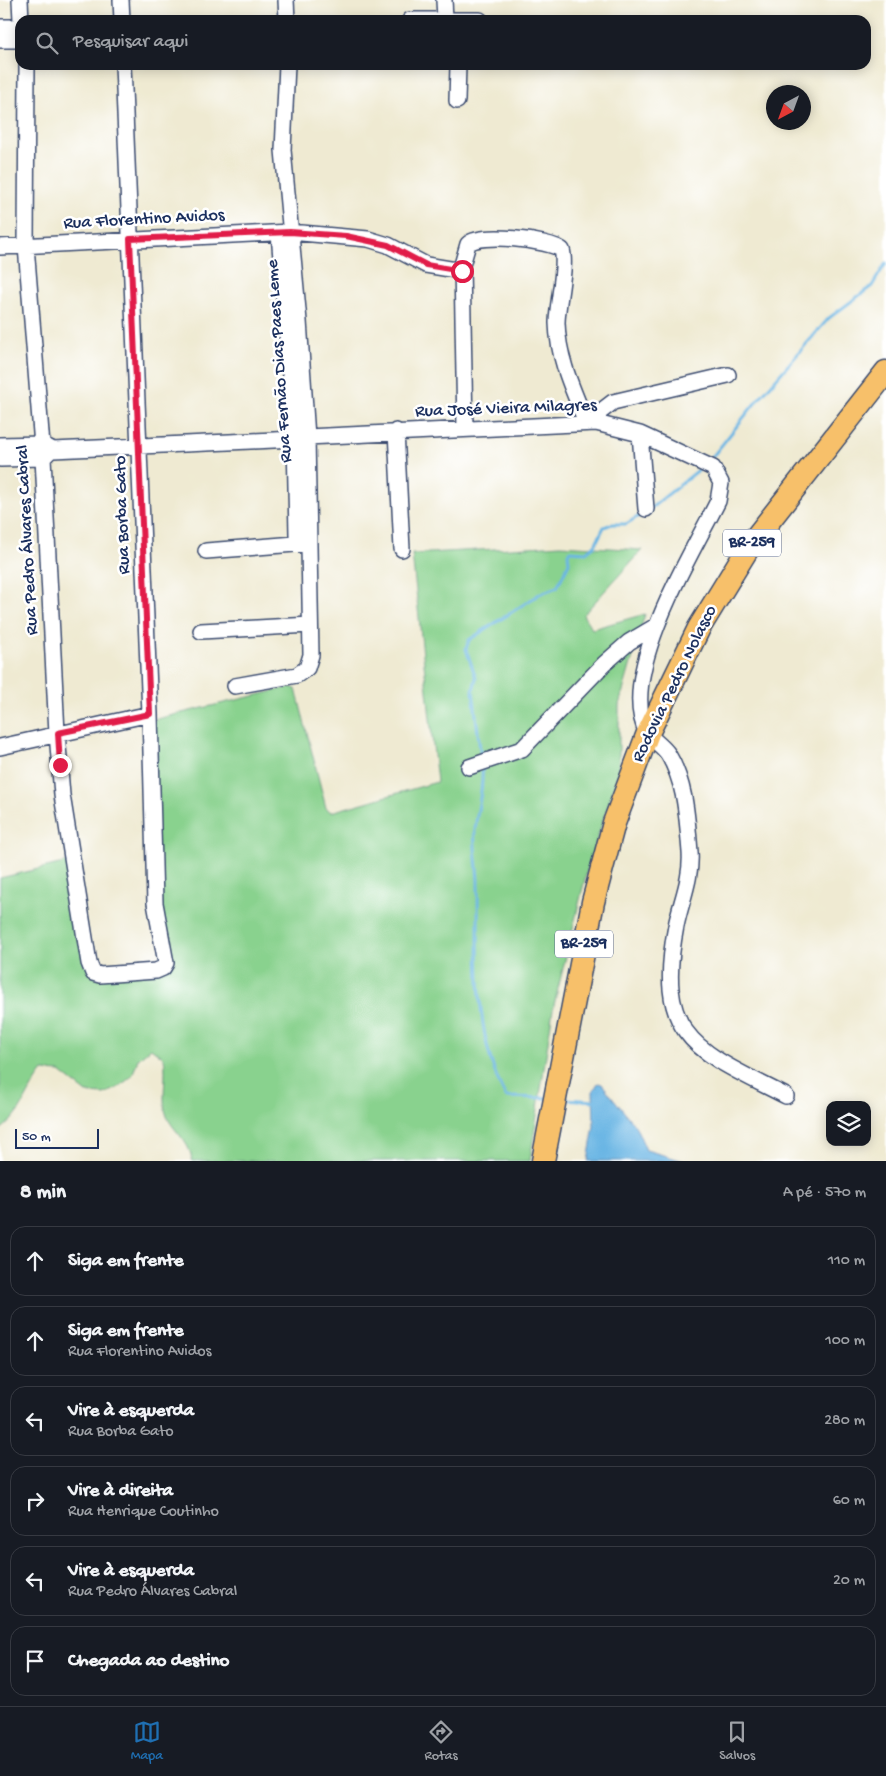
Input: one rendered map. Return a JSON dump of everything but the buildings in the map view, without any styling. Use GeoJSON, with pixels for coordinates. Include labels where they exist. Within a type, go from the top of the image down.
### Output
{"type":"FeatureCollection","features":[{"type":"Feature","properties":{"kind":"highway","name":"Rodovia Pedro Nolasco"},"geometry":{"type":"LineString","coordinates":[[543,1161],[593,902],[614,823],[648,733],[700,628],[750,545],[886,372]]}},
{"type":"Feature","properties":{"kind":"street"},"geometry":{"type":"LineString","coordinates":[[20,0],[21,15]]}},
{"type":"Feature","properties":{"kind":"street"},"geometry":{"type":"LineString","coordinates":[[121,0],[122,15]]}},
{"type":"Feature","properties":{"kind":"street"},"geometry":{"type":"LineString","coordinates":[[286,0],[287,15]]}},
{"type":"Feature","properties":{"kind":"street"},"geometry":{"type":"LineString","coordinates":[[444,0],[453,15]]}},
{"type":"Feature","properties":{"kind":"street"},"geometry":{"type":"LineString","coordinates":[[0,27],[15,27]]}},
{"type":"Feature","properties":{"kind":"street"},"geometry":{"type":"LineString","coordinates":[[0,40],[15,40]]}},
{"type":"Feature","properties":{"kind":"street","name":"Rua Pedro Álvares Cabral"},"geometry":{"type":"LineString","coordinates":[[26,70],[26,246],[46,451],[62,795],[86,952],[91,969],[100,975],[156,971],[163,968],[166,963]]}},
{"type":"Feature","properties":{"kind":"street","name":"Rua Borba Gato"},"geometry":{"type":"LineString","coordinates":[[123,70],[150,714],[155,903],[166,963]]}},
{"type":"Feature","properties":{"kind":"street","name":"Rua Fernão Dias Paes Leme"},"geometry":{"type":"LineString","coordinates":[[235,686],[297,675],[307,668],[311,655],[302,543],[300,321],[284,232],[283,150],[286,70]]}},
{"type":"Feature","properties":{"kind":"street"},"geometry":{"type":"LineString","coordinates":[[457,102],[458,70]]}},
{"type":"Feature","properties":{"kind":"street","name":"Rua Florentino Avidos"},"geometry":{"type":"LineString","coordinates":[[0,247],[284,232],[368,239],[388,245],[426,265],[462,271]]}},
{"type":"Feature","properties":{"kind":"street"},"geometry":{"type":"LineString","coordinates":[[465,429],[462,271],[468,244],[481,238],[521,241],[561,249],[563,257],[557,325],[559,348],[563,365],[591,423],[600,412],[613,402],[728,375]]}},
{"type":"Feature","properties":{"kind":"street","name":"Rua José Vieira Milagres"},"geometry":{"type":"LineString","coordinates":[[0,445],[46,451],[301,438],[396,431],[591,423],[640,434],[713,468],[721,483],[718,501],[656,626],[646,655],[641,679],[640,699],[648,733]]}},
{"type":"Feature","properties":{"kind":"street"},"geometry":{"type":"LineString","coordinates":[[396,431],[402,549]]}},
{"type":"Feature","properties":{"kind":"street"},"geometry":{"type":"LineString","coordinates":[[640,434],[646,509]]}},
{"type":"Feature","properties":{"kind":"street"},"geometry":{"type":"LineString","coordinates":[[0,459],[46,451]]}},
{"type":"Feature","properties":{"kind":"street"},"geometry":{"type":"LineString","coordinates":[[206,551],[302,543]]}},
{"type":"Feature","properties":{"kind":"street"},"geometry":{"type":"LineString","coordinates":[[201,631],[310,625]]}},
{"type":"Feature","properties":{"kind":"street"},"geometry":{"type":"LineString","coordinates":[[469,767],[522,749],[604,664],[629,642],[656,626]]}},
{"type":"Feature","properties":{"kind":"street"},"geometry":{"type":"LineString","coordinates":[[0,747],[150,714]]}},
{"type":"Feature","properties":{"kind":"street"},"geometry":{"type":"LineString","coordinates":[[648,733],[662,746],[676,769],[686,806],[689,875],[672,949],[671,982],[678,1022],[690,1039],[710,1056],[786,1096]]}},
{"type":"Feature","properties":{"kind":"green space"},"geometry":{"type":"Polygon","coordinates":[[[561,545],[642,550],[583,615],[592,629],[645,614],[619,705],[619,771],[588,867],[553,1009],[530,1161],[192,1161],[188,1146],[167,1117],[165,1110],[164,1058],[151,1048],[138,1059],[132,1076],[119,1087],[104,1094],[87,1093],[60,1072],[43,1071],[20,1109],[0,1130],[0,878],[72,861],[95,973],[163,961],[148,721],[291,687],[296,689],[326,808],[331,812],[437,782],[412,554],[561,545]]]}},
{"type":"Feature","properties":{"kind":"water"},"geometry":{"type":"Polygon","coordinates":[[[598,1083],[602,1084],[636,1127],[646,1150],[684,1161],[588,1161],[594,1126],[593,1091],[598,1083]]]}},
{"type":"Feature","properties":{"kind":"waterway"},"geometry":{"type":"LineString","coordinates":[[709,461],[756,402],[829,318],[872,286],[886,263]]}},
{"type":"Feature","properties":{"kind":"waterway"},"geometry":{"type":"LineString","coordinates":[[651,508],[701,468]]}},
{"type":"Feature","properties":{"kind":"waterway"},"geometry":{"type":"LineString","coordinates":[[481,758],[473,691],[476,678],[466,649],[469,640],[541,593],[557,587],[569,563],[568,553],[570,551],[586,552],[595,545],[604,527],[612,524],[626,524],[644,513]]}},
{"type":"Feature","properties":{"kind":"waterway"},"geometry":{"type":"LineString","coordinates":[[482,766],[482,783],[475,830],[475,844],[478,877],[478,965],[482,1020],[487,1047],[495,1073],[506,1097],[547,1098]]}},
{"type":"Feature","properties":{"kind":"waterway"},"geometry":{"type":"LineString","coordinates":[[563,1099],[597,1101]]}},
{"type":"Feature","properties":{"kind":"route"},"geometry":{"type":"LineString","coordinates":[[60,765],[58,733],[150,714],[130,239],[290,232],[346,236],[368,239],[388,245],[404,253],[414,261],[426,265],[462,271]]}}]}
